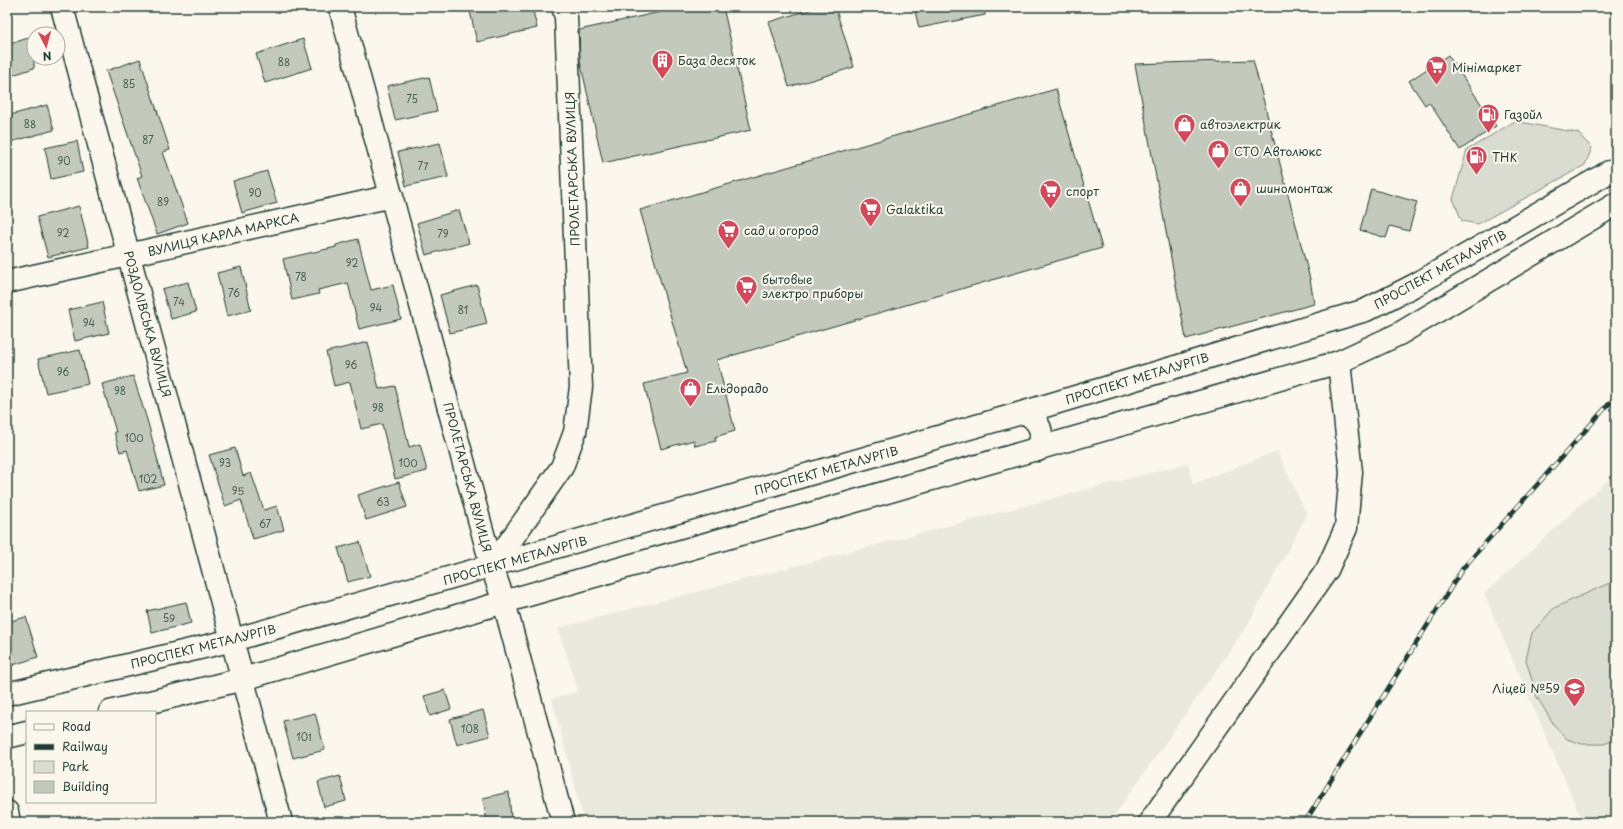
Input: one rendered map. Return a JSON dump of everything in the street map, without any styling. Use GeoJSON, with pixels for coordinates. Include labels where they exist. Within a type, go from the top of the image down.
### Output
{"type":"FeatureCollection","features":[{"type":"Feature","properties":{"kind":"street","name":"РОЗДОЛІВСЬКА ВУЛИЦЯ"},"geometry":{"type":"LineString","coordinates":[[62,7],[243,679]]}},
{"type":"Feature","properties":{"kind":"street","name":"ПРОЛЕТАРСЬКА ВУЛИЦЯ"},"geometry":{"type":"LineString","coordinates":[[340,7],[492,567]]}},
{"type":"Feature","properties":{"kind":"street","name":"ПРОЛЕТАРСЬКА ВУЛИЦЯ"},"geometry":{"type":"LineString","coordinates":[[492,567],[562,467],[575,432],[581,387],[566,24],[563,7]]}},
{"type":"Feature","properties":{"kind":"street","name":"ПРОСПЕКТ МЕТАЛУРГІВ"},"geometry":{"type":"LineString","coordinates":[[7,694],[233,640],[492,567],[1025,412],[1366,310],[1415,285],[1609,172],[1616,171]]}},
{"type":"Feature","properties":{"kind":"street","name":"ВУЛИЦЯ КАРЛА МАРКСА"},"geometry":{"type":"LineString","coordinates":[[7,282],[392,196]]}},
{"type":"Feature","properties":{"kind":"street"},"geometry":{"type":"LineString","coordinates":[[114,711],[243,679],[504,602],[1038,450],[1339,362],[1399,334],[1616,204]]}},
{"type":"Feature","properties":{"kind":"street"},"geometry":{"type":"LineString","coordinates":[[1150,822],[1327,570],[1346,528],[1351,472],[1339,362]]}},
{"type":"Feature","properties":{"kind":"street"},"geometry":{"type":"LineString","coordinates":[[1025,412],[1035,419],[1040,429],[1042,440],[1038,450]]}},
{"type":"Feature","properties":{"kind":"street"},"geometry":{"type":"LineString","coordinates":[[492,567],[504,602],[563,822]]}},
{"type":"Feature","properties":{"kind":"street"},"geometry":{"type":"LineString","coordinates":[[243,679],[281,822]]}},
{"type":"Feature","properties":{"kind":"street"},"geometry":{"type":"LineString","coordinates":[[7,737],[26,732]]}},
{"type":"Feature","properties":{"kind":"street"},"geometry":{"type":"LineString","coordinates":[[7,812],[9,822]]}},
{"type":"Feature","properties":{"kind":"shaded area"},"geometry":{"type":"Polygon","coordinates":[[[1277,451],[1307,515],[1247,626],[1110,822],[584,822],[552,699],[578,691],[558,628],[1188,463],[1193,484],[1277,451]]]}},
{"type":"Feature","properties":{"kind":"shaded area","name":"Ліцей №59"},"geometry":{"type":"Polygon","coordinates":[[[1616,472],[1616,822],[1583,822],[1484,594],[1616,472]]]}},
{"type":"Feature","properties":{"kind":"green space"},"geometry":{"type":"Polygon","coordinates":[[[1515,121],[1578,133],[1592,148],[1585,165],[1478,224],[1462,221],[1453,199],[1467,150],[1515,121]]]}},
{"type":"Feature","properties":{"kind":"green space"},"geometry":{"type":"Polygon","coordinates":[[[1616,580],[1616,739],[1604,744],[1582,744],[1567,739],[1554,725],[1537,697],[1526,660],[1532,633],[1554,608],[1616,580]]]}},
{"type":"Feature","properties":{"kind":"building"},"geometry":{"type":"Polygon","coordinates":[[[469,7],[532,7],[537,28],[477,42],[469,7]]]}},
{"type":"Feature","properties":{"kind":"building","name":"База десяток"},"geometry":{"type":"Polygon","coordinates":[[[683,7],[723,7],[751,130],[603,163],[580,61],[579,30],[683,7]]]}},
{"type":"Feature","properties":{"kind":"building"},"geometry":{"type":"Polygon","coordinates":[[[819,7],[835,7],[854,67],[789,87],[769,22],[819,7]]]}},
{"type":"Feature","properties":{"kind":"building"},"geometry":{"type":"Polygon","coordinates":[[[914,7],[985,7],[985,15],[919,28],[914,7]]]}},
{"type":"Feature","properties":{"kind":"building"},"geometry":{"type":"Polygon","coordinates":[[[26,39],[26,66],[34,66],[34,68],[10,76],[7,65],[7,45],[26,39]]]}},
{"type":"Feature","properties":{"kind":"building"},"geometry":{"type":"Polygon","coordinates":[[[303,39],[312,68],[265,83],[256,54],[303,39]]]}},
{"type":"Feature","properties":{"kind":"building"},"geometry":{"type":"Polygon","coordinates":[[[1448,55],[1496,126],[1460,150],[1429,102],[1425,105],[1409,81],[1448,55]]]}},
{"type":"Feature","properties":{"kind":"building"},"geometry":{"type":"Polygon","coordinates":[[[140,59],[170,150],[163,152],[188,223],[157,234],[137,178],[142,176],[106,71],[140,59]]]}},
{"type":"Feature","properties":{"kind":"building","name":"СТО Автолюкс"},"geometry":{"type":"Polygon","coordinates":[[[1253,60],[1310,279],[1314,304],[1186,339],[1135,64],[1253,60]]]}},
{"type":"Feature","properties":{"kind":"building"},"geometry":{"type":"Polygon","coordinates":[[[429,77],[437,111],[395,120],[387,86],[429,77]]]}},
{"type":"Feature","properties":{"kind":"building","name":"Galaktika"},"geometry":{"type":"Polygon","coordinates":[[[1056,89],[1102,248],[717,360],[735,431],[715,437],[716,441],[695,446],[694,440],[661,449],[644,384],[687,373],[640,210],[1056,89]]]}},
{"type":"Feature","properties":{"kind":"building"},"geometry":{"type":"Polygon","coordinates":[[[47,105],[54,130],[7,143],[7,116],[47,105]]]}},
{"type":"Feature","properties":{"kind":"building"},"geometry":{"type":"Polygon","coordinates":[[[77,141],[83,172],[51,179],[45,148],[77,141]]]}},
{"type":"Feature","properties":{"kind":"building"},"geometry":{"type":"Polygon","coordinates":[[[440,143],[448,177],[406,186],[398,152],[440,143]]]}},
{"type":"Feature","properties":{"kind":"building"},"geometry":{"type":"Polygon","coordinates":[[[267,171],[277,203],[242,213],[233,181],[267,171]]]}},
{"type":"Feature","properties":{"kind":"building"},"geometry":{"type":"Polygon","coordinates":[[[1371,189],[1417,202],[1409,231],[1390,226],[1386,238],[1360,230],[1371,189]]]}},
{"type":"Feature","properties":{"kind":"building"},"geometry":{"type":"Polygon","coordinates":[[[79,206],[89,247],[48,257],[37,217],[79,206]]]}},
{"type":"Feature","properties":{"kind":"building"},"geometry":{"type":"Polygon","coordinates":[[[459,210],[469,243],[426,255],[417,223],[459,210]]]}},
{"type":"Feature","properties":{"kind":"building"},"geometry":{"type":"Polygon","coordinates":[[[358,239],[371,290],[393,285],[401,319],[359,329],[348,283],[318,290],[319,294],[292,300],[283,259],[336,247],[336,245],[358,239]]]}},
{"type":"Feature","properties":{"kind":"building"},"geometry":{"type":"Polygon","coordinates":[[[241,267],[251,310],[227,316],[217,273],[241,267]]]}},
{"type":"Feature","properties":{"kind":"building"},"geometry":{"type":"Polygon","coordinates":[[[188,282],[196,312],[171,319],[162,289],[188,282]]]}},
{"type":"Feature","properties":{"kind":"building"},"geometry":{"type":"Polygon","coordinates":[[[477,285],[487,324],[450,333],[440,295],[477,285]]]}},
{"type":"Feature","properties":{"kind":"building"},"geometry":{"type":"Polygon","coordinates":[[[102,302],[109,333],[75,341],[68,310],[102,302]]]}},
{"type":"Feature","properties":{"kind":"building"},"geometry":{"type":"Polygon","coordinates":[[[368,342],[379,389],[395,386],[409,447],[420,444],[427,471],[395,479],[382,424],[361,429],[350,382],[334,386],[326,352],[368,342]]]}},
{"type":"Feature","properties":{"kind":"building"},"geometry":{"type":"Polygon","coordinates":[[[80,350],[88,384],[46,393],[38,359],[80,350]]]}},
{"type":"Feature","properties":{"kind":"building"},"geometry":{"type":"Polygon","coordinates":[[[133,376],[148,423],[164,485],[139,491],[127,450],[120,452],[114,432],[116,432],[102,384],[133,376]]]}},
{"type":"Feature","properties":{"kind":"building"},"geometry":{"type":"Polygon","coordinates":[[[235,448],[243,476],[251,473],[264,510],[277,506],[284,530],[253,539],[241,500],[225,506],[209,455],[235,448]]]}},
{"type":"Feature","properties":{"kind":"building"},"geometry":{"type":"Polygon","coordinates":[[[399,482],[407,507],[366,520],[358,495],[399,482]]]}},
{"type":"Feature","properties":{"kind":"building"},"geometry":{"type":"Polygon","coordinates":[[[360,542],[370,576],[348,582],[338,548],[360,542]]]}},
{"type":"Feature","properties":{"kind":"building"},"geometry":{"type":"Polygon","coordinates":[[[186,602],[191,623],[152,633],[147,611],[186,602]]]}},
{"type":"Feature","properties":{"kind":"building"},"geometry":{"type":"Polygon","coordinates":[[[26,617],[38,657],[7,667],[7,622],[26,617]]]}},
{"type":"Feature","properties":{"kind":"building"},"geometry":{"type":"Polygon","coordinates":[[[445,690],[451,709],[430,716],[424,696],[445,690]]]}},
{"type":"Feature","properties":{"kind":"building"},"geometry":{"type":"Polygon","coordinates":[[[483,710],[490,736],[457,745],[450,719],[483,710]]]}},
{"type":"Feature","properties":{"kind":"building"},"geometry":{"type":"Polygon","coordinates":[[[315,713],[325,750],[293,758],[283,721],[315,713]]]}},
{"type":"Feature","properties":{"kind":"building"},"geometry":{"type":"Polygon","coordinates":[[[340,776],[346,801],[324,807],[318,782],[340,776]]]}},
{"type":"Feature","properties":{"kind":"building"},"geometry":{"type":"Polygon","coordinates":[[[509,792],[511,818],[487,822],[483,798],[509,792]]]}},
{"type":"Feature","properties":{"kind":"railway"},"geometry":{"type":"LineString","coordinates":[[1305,822],[1463,568],[1616,396]]}},
{"type":"Feature","properties":{"kind":"place","name":"База десяток"},"geometry":{"type":"Point","coordinates":[662,80]}},
{"type":"Feature","properties":{"kind":"place","name":"Мінімаркет"},"geometry":{"type":"Point","coordinates":[1437,86]}},
{"type":"Feature","properties":{"kind":"place","name":"Газойл"},"geometry":{"type":"Point","coordinates":[1489,134]}},
{"type":"Feature","properties":{"kind":"place","name":"автоэлектрик"},"geometry":{"type":"Point","coordinates":[1184,144]}},
{"type":"Feature","properties":{"kind":"place","name":"СТО Автолюкс"},"geometry":{"type":"Point","coordinates":[1218,170]}},
{"type":"Feature","properties":{"kind":"place","name":"ТНК"},"geometry":{"type":"Point","coordinates":[1477,176]}},
{"type":"Feature","properties":{"kind":"place","name":"шиномонтаж"},"geometry":{"type":"Point","coordinates":[1240,208]}},
{"type":"Feature","properties":{"kind":"place","name":"спорт"},"geometry":{"type":"Point","coordinates":[1050,210]}},
{"type":"Feature","properties":{"kind":"place","name":"Galaktika"},"geometry":{"type":"Point","coordinates":[871,228]}},
{"type":"Feature","properties":{"kind":"place","name":"сад и огород"},"geometry":{"type":"Point","coordinates":[728,250]}},
{"type":"Feature","properties":{"kind":"place","name":"бытовые электро приборы"},"geometry":{"type":"Point","coordinates":[746,306]}},
{"type":"Feature","properties":{"kind":"place","name":"Ельдорадо"},"geometry":{"type":"Point","coordinates":[690,408]}},
{"type":"Feature","properties":{"kind":"place","name":"Ліцей №59"},"geometry":{"type":"Point","coordinates":[1575,708]}}]}
